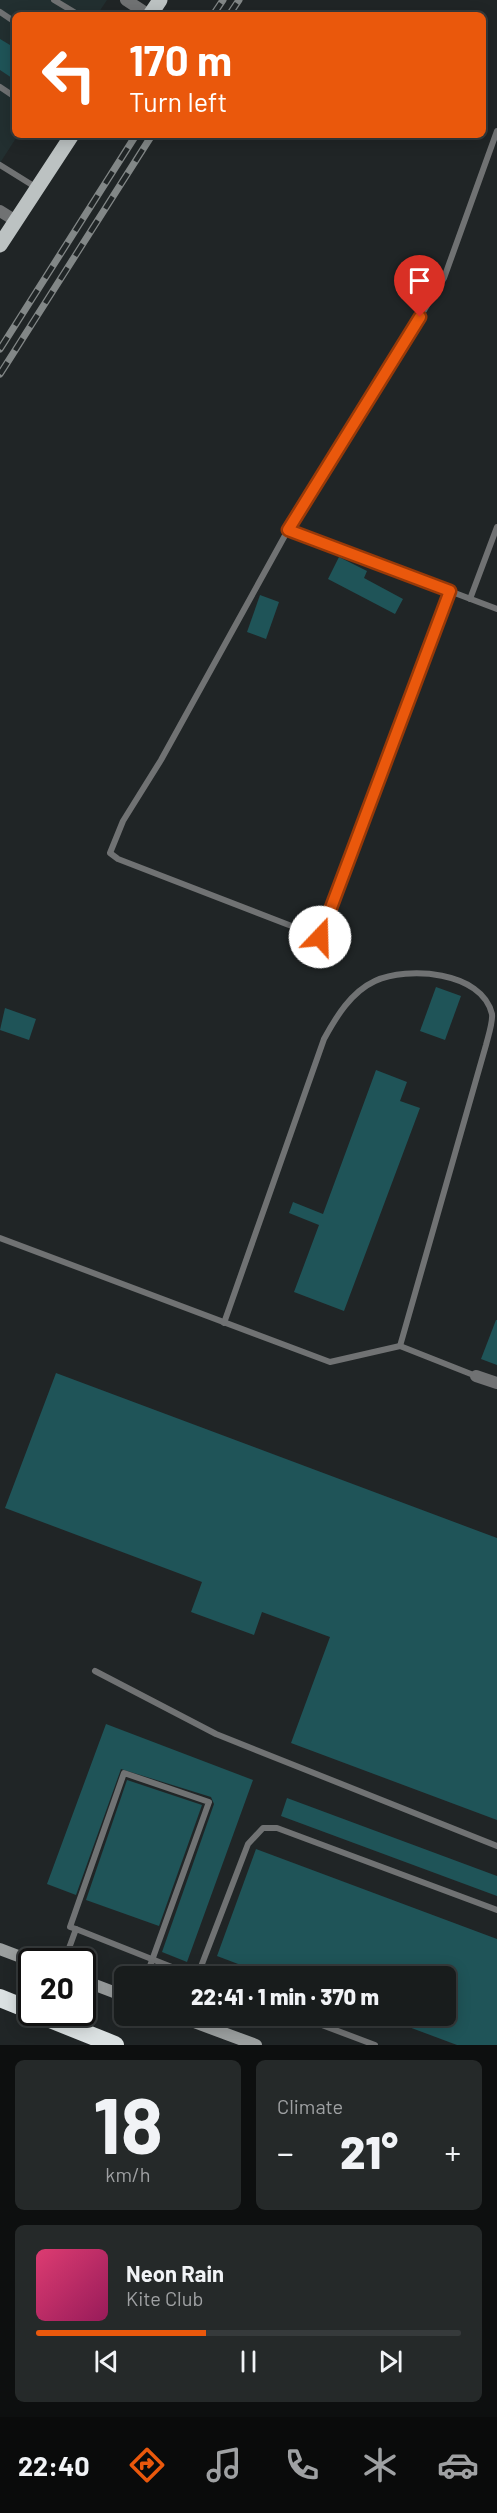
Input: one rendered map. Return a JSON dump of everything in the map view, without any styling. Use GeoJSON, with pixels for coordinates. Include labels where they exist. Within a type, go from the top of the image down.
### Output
{"type":"FeatureCollection","features":[{"type":"Feature","properties":{"kind":"highway"},"geometry":{"type":"LineString","coordinates":[[0,1998],[18,2006]]}},
{"type":"Feature","properties":{"kind":"highway"},"geometry":{"type":"LineString","coordinates":[[68,2026],[116,2045]]}},
{"type":"Feature","properties":{"kind":"main road"},"geometry":{"type":"LineString","coordinates":[[0,244],[70,138]]}},
{"type":"Feature","properties":{"kind":"main road"},"geometry":{"type":"LineString","coordinates":[[0,1949],[18,1956]]}},
{"type":"Feature","properties":{"kind":"main road"},"geometry":{"type":"LineString","coordinates":[[96,1985],[114,1992]]}},
{"type":"Feature","properties":{"kind":"main road"},"geometry":{"type":"LineString","coordinates":[[205,2026],[256,2045]]}},
{"type":"Feature","properties":{"kind":"street"},"geometry":{"type":"LineString","coordinates":[[126,0],[144,12]]}},
{"type":"Feature","properties":{"kind":"street"},"geometry":{"type":"LineString","coordinates":[[0,211],[16,220]]}},
{"type":"Feature","properties":{"kind":"street"},"geometry":{"type":"LineString","coordinates":[[476,1376],[497,1383]]}},
{"type":"Feature","properties":{"kind":"lane"},"geometry":{"type":"LineString","coordinates":[[54,0],[74,12]]}},
{"type":"Feature","properties":{"kind":"lane"},"geometry":{"type":"LineString","coordinates":[[450,591],[320,937],[118,860],[110,853],[123,821],[161,759],[288,530],[444,278],[497,130]]}},
{"type":"Feature","properties":{"kind":"lane"},"geometry":{"type":"LineString","coordinates":[[0,165],[37,188]]}},
{"type":"Feature","properties":{"kind":"lane"},"geometry":{"type":"LineString","coordinates":[[470,599],[497,527]]}},
{"type":"Feature","properties":{"kind":"lane"},"geometry":{"type":"LineString","coordinates":[[288,530],[497,609]]}},
{"type":"Feature","properties":{"kind":"lane"},"geometry":{"type":"LineString","coordinates":[[224,1323],[324,1039],[337,1014],[375,981],[425,973],[452,977],[471,986],[483,997],[492,1015],[486,1046],[400,1346]]}},
{"type":"Feature","properties":{"kind":"lane"},"geometry":{"type":"LineString","coordinates":[[0,1239],[330,1362],[400,1346],[476,1376]]}},
{"type":"Feature","properties":{"kind":"lane"},"geometry":{"type":"LineString","coordinates":[[95,1671],[216,1734],[497,1846]]}},
{"type":"Feature","properties":{"kind":"lane"},"geometry":{"type":"LineString","coordinates":[[150,1966],[152,1960],[209,1802],[124,1773],[70,1927],[152,1960],[196,1977],[248,1844],[263,1828],[277,1828],[497,1910]]}},
{"type":"Feature","properties":{"kind":"lane"},"geometry":{"type":"LineString","coordinates":[[69,1948],[76,1929]]}},
{"type":"Feature","properties":{"kind":"lane"},"geometry":{"type":"LineString","coordinates":[[324,2026],[375,2045]]}},
{"type":"Feature","properties":{"kind":"lane"},"geometry":{"type":"LineString","coordinates":[[347,2045],[350,2036]]}},
{"type":"Feature","properties":{"kind":"shaded area"},"geometry":{"type":"Polygon","coordinates":[[[0,0],[107,0],[99,12],[12,12],[12,138],[16,138],[0,163],[0,0]]]}},
{"type":"Feature","properties":{"kind":"building"},"geometry":{"type":"Polygon","coordinates":[[[0,39],[12,46],[12,78],[0,70],[0,39]]]}},
{"type":"Feature","properties":{"kind":"building"},"geometry":{"type":"Polygon","coordinates":[[[339,557],[367,571],[364,578],[403,599],[395,614],[328,579],[339,557]]]}},
{"type":"Feature","properties":{"kind":"building"},"geometry":{"type":"Polygon","coordinates":[[[260,595],[279,602],[266,639],[247,632],[260,595]]]}},
{"type":"Feature","properties":{"kind":"building"},"geometry":{"type":"Polygon","coordinates":[[[436,987],[461,996],[445,1040],[420,1031],[436,987]]]}},
{"type":"Feature","properties":{"kind":"building"},"geometry":{"type":"Polygon","coordinates":[[[5,1008],[36,1019],[29,1040],[0,1030],[5,1008]]]}},
{"type":"Feature","properties":{"kind":"building"},"geometry":{"type":"Polygon","coordinates":[[[376,1070],[407,1082],[400,1101],[420,1108],[344,1311],[294,1292],[319,1225],[289,1213],[293,1202],[323,1214],[376,1070]]]}},
{"type":"Feature","properties":{"kind":"building"},"geometry":{"type":"Polygon","coordinates":[[[497,1320],[497,1365],[481,1359],[497,1320]]]}},
{"type":"Feature","properties":{"kind":"building"},"geometry":{"type":"Polygon","coordinates":[[[56,1373],[497,1538],[497,1820],[291,1743],[330,1637],[262,1612],[254,1635],[191,1612],[202,1582],[5,1508],[56,1373]]]}},
{"type":"Feature","properties":{"kind":"building"},"geometry":{"type":"Polygon","coordinates":[[[106,1724],[253,1780],[187,1962],[162,1952],[214,1804],[211,1797],[121,1769],[76,1895],[47,1884],[106,1724]]]}},
{"type":"Feature","properties":{"kind":"building"},"geometry":{"type":"Polygon","coordinates":[[[127,1780],[202,1805],[159,1926],[86,1900],[127,1780]]]}},
{"type":"Feature","properties":{"kind":"building"},"geometry":{"type":"Polygon","coordinates":[[[287,1798],[497,1876],[497,1896],[281,1816],[287,1798]]]}},
{"type":"Feature","properties":{"kind":"building"},"geometry":{"type":"Polygon","coordinates":[[[256,1849],[497,1939],[497,2045],[457,2045],[406,2026],[456,2026],[456,1966],[244,1966],[217,1956],[256,1849]]]}},
{"type":"Feature","properties":{"kind":"railway"},"geometry":{"type":"LineString","coordinates":[[215,12],[223,0]]}},
{"type":"Feature","properties":{"kind":"railway"},"geometry":{"type":"LineString","coordinates":[[231,12],[239,0]]}},
{"type":"Feature","properties":{"kind":"railway"},"geometry":{"type":"LineString","coordinates":[[0,349],[134,138]]}},
{"type":"Feature","properties":{"kind":"railway"},"geometry":{"type":"LineString","coordinates":[[0,374],[150,138]]}},
{"type":"Feature","properties":{"kind":"route"},"geometry":{"type":"LineString","coordinates":[[320,937],[450,591],[288,530],[420,317]]}}]}
